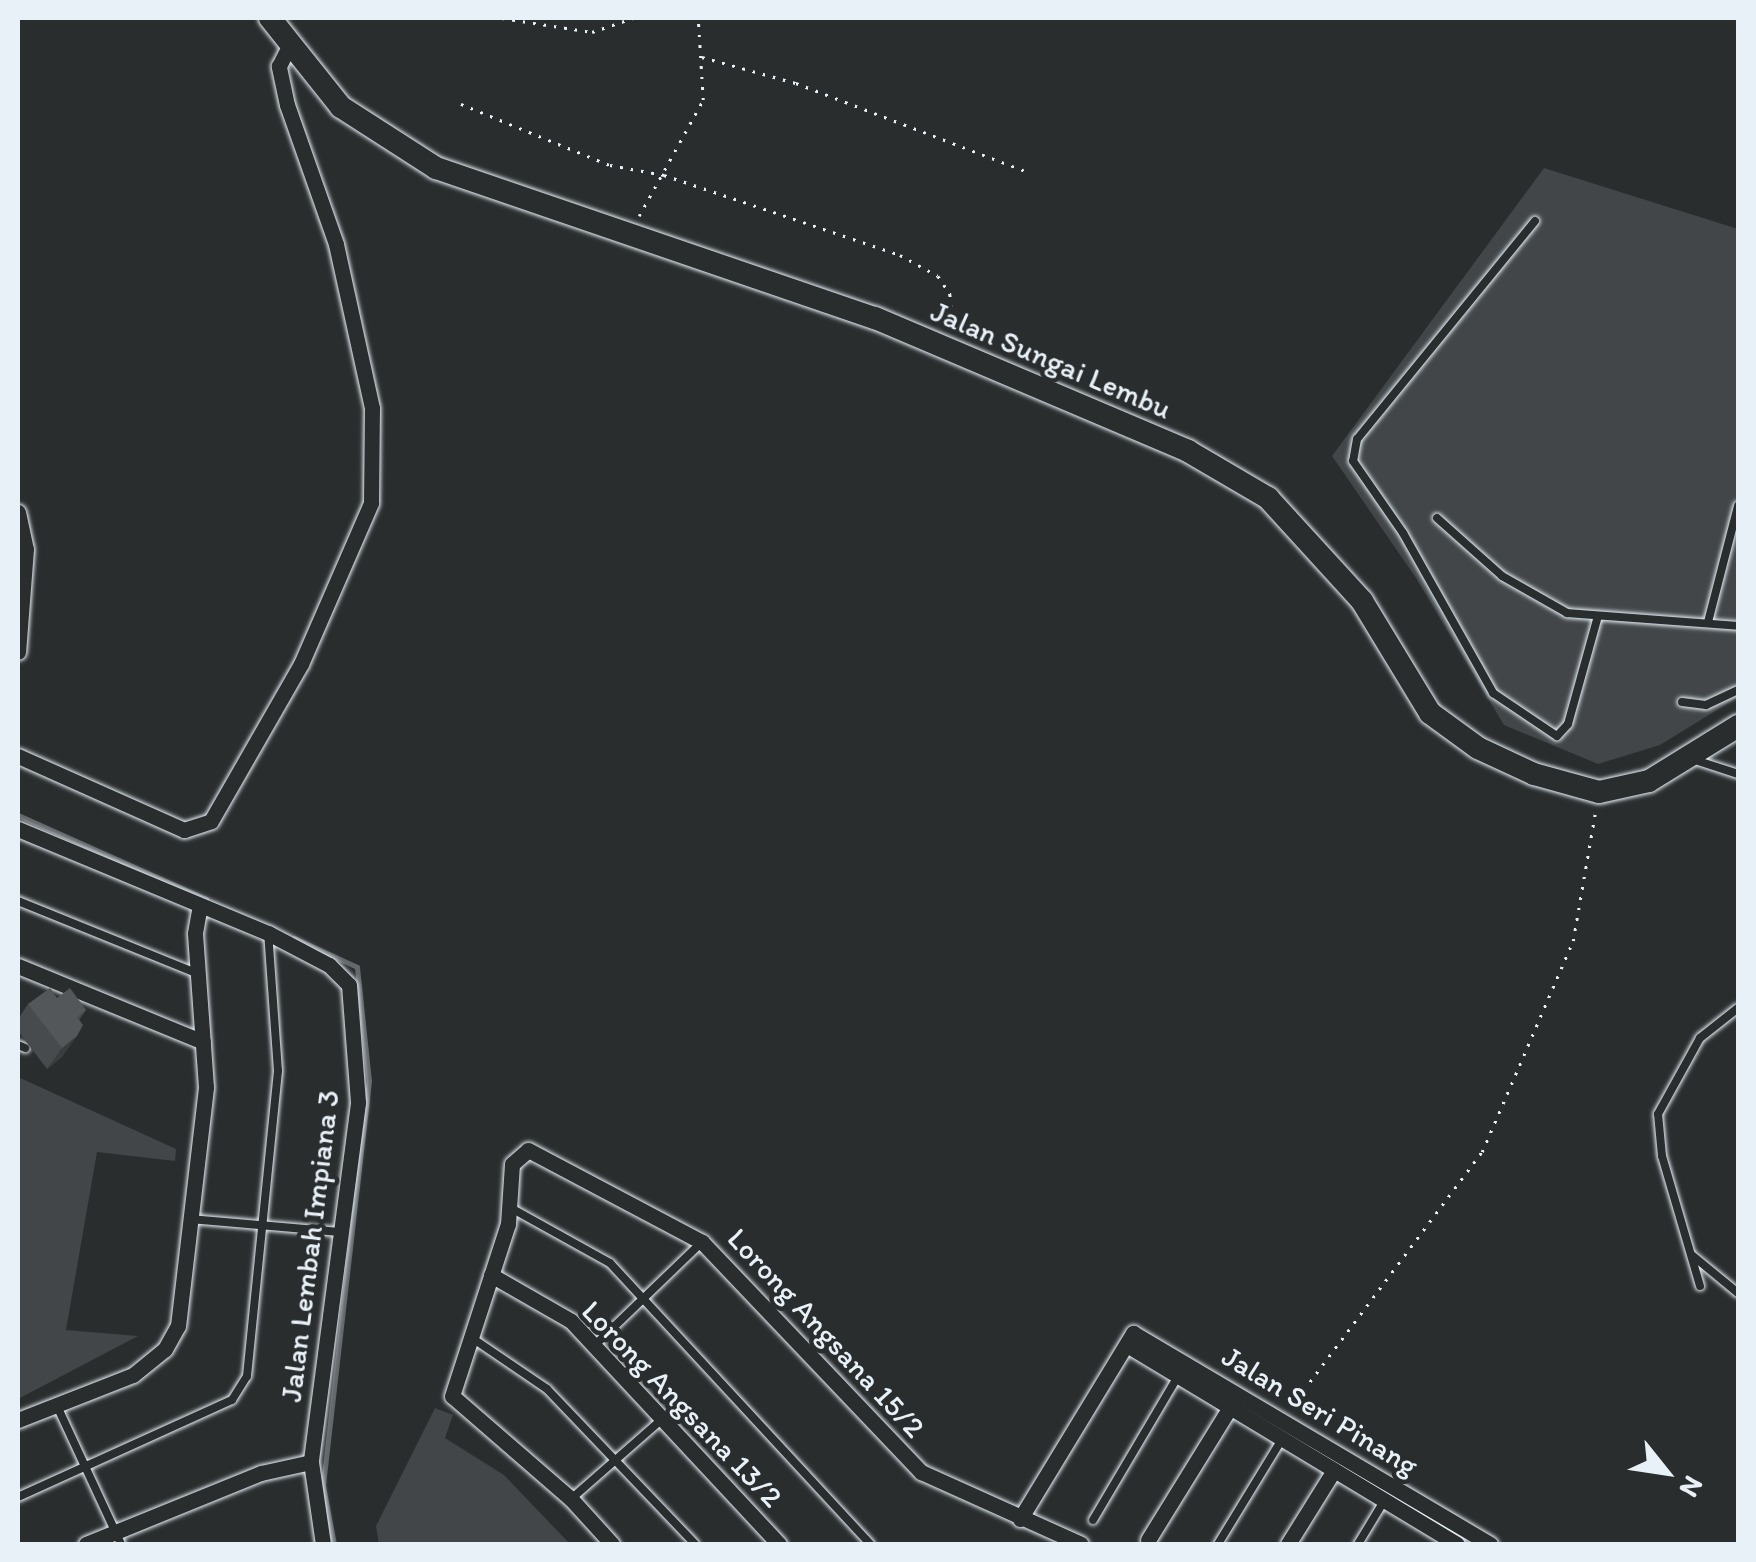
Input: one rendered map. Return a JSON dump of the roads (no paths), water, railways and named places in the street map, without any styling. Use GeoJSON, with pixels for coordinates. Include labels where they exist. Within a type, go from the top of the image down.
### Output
{"type":"FeatureCollection","features":[{"type":"Feature","properties":{"kind":"main road","name":"Jalan Sungai Lembu"},"geometry":{"type":"LineString","coordinates":[[270,18],[288,48],[341,107],[407,153],[948,348],[1174,444],[1268,498],[1362,600],[1430,713],[1478,748],[1534,774],[1599,792],[1649,781],[1738,726]]}},
{"type":"Feature","properties":{"kind":"street"},"geometry":{"type":"LineString","coordinates":[[18,756],[184,830],[212,821],[301,664],[371,503],[372,408],[336,244],[287,106],[278,66],[288,48]]}},
{"type":"Feature","properties":{"kind":"street"},"geometry":{"type":"LineString","coordinates":[[18,512],[26,549],[18,652]]}},
{"type":"Feature","properties":{"kind":"street","name":"Jalan Lembah Impiana 3"},"geometry":{"type":"LineString","coordinates":[[18,829],[268,933],[329,965],[349,985],[358,1104],[310,1462],[323,1544]]}},
{"type":"Feature","properties":{"kind":"street"},"geometry":{"type":"LineString","coordinates":[[18,1420],[133,1375],[165,1349],[178,1326],[206,1087],[196,973],[200,906]]}},
{"type":"Feature","properties":{"kind":"street"},"geometry":{"type":"LineString","coordinates":[[19,971],[202,1042]]}},
{"type":"Feature","properties":{"kind":"street","name":"Lorong Angsana 15/2"},"geometry":{"type":"LineString","coordinates":[[509,1208],[512,1164],[535,1151],[702,1242],[921,1472],[1081,1544]]}},
{"type":"Feature","properties":{"kind":"street"},"geometry":{"type":"LineString","coordinates":[[509,1208],[491,1276],[467,1335],[452,1396],[571,1499],[612,1544]]}},
{"type":"Feature","properties":{"kind":"street","name":"Lorong Angsana 13/2"},"geometry":{"type":"LineString","coordinates":[[491,1276],[571,1321],[778,1544]]}},
{"type":"Feature","properties":{"kind":"street","name":"Jalan Seri Pinang"},"geometry":{"type":"LineString","coordinates":[[1456,1544],[1431,1538],[1384,1501],[1127,1344],[1133,1332],[1490,1544]]}},
{"type":"Feature","properties":{"kind":"street"},"geometry":{"type":"LineString","coordinates":[[1020,1519],[1127,1344]]}},
{"type":"Feature","properties":{"kind":"street"},"geometry":{"type":"LineString","coordinates":[[1148,1540],[1230,1407]]}},
{"type":"Feature","properties":{"kind":"street"},"geometry":{"type":"LineString","coordinates":[[86,1544],[118,1538],[261,1473],[310,1462]]}},
{"type":"Feature","properties":{"kind":"street"},"geometry":{"type":"LineString","coordinates":[[1288,1544],[1334,1470]]}},
{"type":"Feature","properties":{"kind":"street"},"geometry":{"type":"LineString","coordinates":[[1431,1538],[1444,1516]]}},
{"type":"Feature","properties":{"kind":"street"},"geometry":{"type":"LineString","coordinates":[[1038,1544],[1052,1532]]}},
{"type":"Feature","properties":{"kind":"lane"},"geometry":{"type":"LineString","coordinates":[[1535,222],[1357,439],[1353,461],[1403,533],[1493,693],[1557,736],[1568,724],[1598,616]]}},
{"type":"Feature","properties":{"kind":"lane"},"geometry":{"type":"LineString","coordinates":[[1708,622],[1738,506]]}},
{"type":"Feature","properties":{"kind":"lane"},"geometry":{"type":"LineString","coordinates":[[1436,518],[1542,603],[1598,616],[1738,626]]}},
{"type":"Feature","properties":{"kind":"lane"},"geometry":{"type":"LineString","coordinates":[[1682,702],[1706,705],[1738,690]]}},
{"type":"Feature","properties":{"kind":"lane"},"geometry":{"type":"LineString","coordinates":[[1688,758],[1738,774]]}},
{"type":"Feature","properties":{"kind":"lane"},"geometry":{"type":"LineString","coordinates":[[18,901],[196,973]]}},
{"type":"Feature","properties":{"kind":"lane"},"geometry":{"type":"LineString","coordinates":[[18,1497],[232,1400],[247,1376],[278,1070],[268,933]]}},
{"type":"Feature","properties":{"kind":"lane"},"geometry":{"type":"LineString","coordinates":[[1700,1286],[1662,1156],[1658,1114],[1700,1038],[1738,1008]]}},
{"type":"Feature","properties":{"kind":"lane"},"geometry":{"type":"LineString","coordinates":[[509,1208],[610,1263],[870,1544]]}},
{"type":"Feature","properties":{"kind":"lane"},"geometry":{"type":"LineString","coordinates":[[190,1219],[264,1222],[341,1232]]}},
{"type":"Feature","properties":{"kind":"lane"},"geometry":{"type":"LineString","coordinates":[[594,1346],[702,1242]]}},
{"type":"Feature","properties":{"kind":"lane"},"geometry":{"type":"LineString","coordinates":[[1692,1256],[1738,1293]]}},
{"type":"Feature","properties":{"kind":"lane"},"geometry":{"type":"LineString","coordinates":[[467,1335],[548,1388],[695,1544]]}},
{"type":"Feature","properties":{"kind":"lane"},"geometry":{"type":"LineString","coordinates":[[1093,1520],[1178,1376]]}},
{"type":"Feature","properties":{"kind":"lane"},"geometry":{"type":"LineString","coordinates":[[57,1406],[118,1538]]}},
{"type":"Feature","properties":{"kind":"lane"},"geometry":{"type":"LineString","coordinates":[[571,1499],[662,1420]]}},
{"type":"Feature","properties":{"kind":"lane"},"geometry":{"type":"LineString","coordinates":[[1218,1544],[1282,1439]]}},
{"type":"Feature","properties":{"kind":"lane"},"geometry":{"type":"LineString","coordinates":[[1358,1544],[1384,1501]]}},
{"type":"Feature","properties":{"kind":"waterway"},"geometry":{"type":"LineString","coordinates":[[18,815],[206,899]]}},
{"type":"Feature","properties":{"kind":"waterway"},"geometry":{"type":"LineString","coordinates":[[294,938],[357,967],[369,1081],[323,1486],[334,1544]]}}]}
